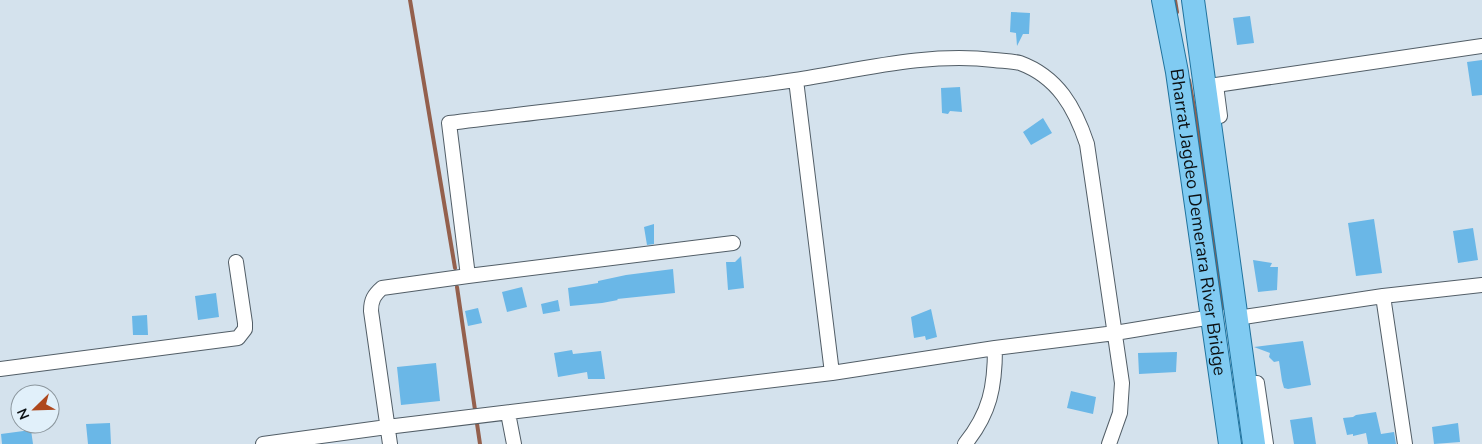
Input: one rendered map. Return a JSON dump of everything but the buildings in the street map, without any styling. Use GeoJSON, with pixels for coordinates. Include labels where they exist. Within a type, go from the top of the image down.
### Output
{"type":"FeatureCollection","features":[{"type":"Feature","properties":{"kind":"main road","name":"Bharrat Jagdeo Demerara River Bridge"},"geometry":{"type":"LineString","coordinates":[[1162,0],[1177,72],[1230,444]]}},
{"type":"Feature","properties":{"kind":"main road","name":"Bharrat Jagdeo Demerara River Bridge"},"geometry":{"type":"LineString","coordinates":[[1193,0],[1242,318],[1254,444]]}},
{"type":"Feature","properties":{"kind":"street"},"geometry":{"type":"LineString","coordinates":[[1266,444],[1242,318],[1216,84],[1482,46]]}},
{"type":"Feature","properties":{"kind":"street"},"geometry":{"type":"LineString","coordinates":[[468,276],[449,123],[796,80],[864,68],[935,59],[984,58],[1018,63],[1040,73],[1056,85],[1069,100],[1081,125],[1087,144],[1122,383],[1120,413],[1109,444]]}},
{"type":"Feature","properties":{"kind":"street"},"geometry":{"type":"LineString","coordinates":[[796,80],[832,373]]}},
{"type":"Feature","properties":{"kind":"street"},"geometry":{"type":"LineString","coordinates":[[390,444],[371,311],[371,303],[375,295],[382,288],[733,243]]}},
{"type":"Feature","properties":{"kind":"street"},"geometry":{"type":"LineString","coordinates":[[0,369],[238,338],[244,329],[244,323],[236,262]]}},
{"type":"Feature","properties":{"kind":"street"},"geometry":{"type":"LineString","coordinates":[[1242,318],[1383,296],[1482,285]]}},
{"type":"Feature","properties":{"kind":"street"},"geometry":{"type":"LineString","coordinates":[[1383,296],[1405,444]]}},
{"type":"Feature","properties":{"kind":"street"},"geometry":{"type":"LineString","coordinates":[[263,444],[387,427],[832,373],[996,348],[1115,333],[1212,317]]}},
{"type":"Feature","properties":{"kind":"street"},"geometry":{"type":"LineString","coordinates":[[965,444],[977,429],[992,394],[996,348]]}},
{"type":"Feature","properties":{"kind":"street"},"geometry":{"type":"LineString","coordinates":[[508,413],[514,444]]}},
{"type":"Feature","properties":{"kind":"waterway"},"geometry":{"type":"LineString","coordinates":[[410,0],[455,268]]}},
{"type":"Feature","properties":{"kind":"waterway"},"geometry":{"type":"LineString","coordinates":[[1175,0],[1177,12]]}},
{"type":"Feature","properties":{"kind":"waterway"},"geometry":{"type":"LineString","coordinates":[[1189,80],[1224,308]]}},
{"type":"Feature","properties":{"kind":"waterway"},"geometry":{"type":"LineString","coordinates":[[457,287],[480,444]]}}]}
